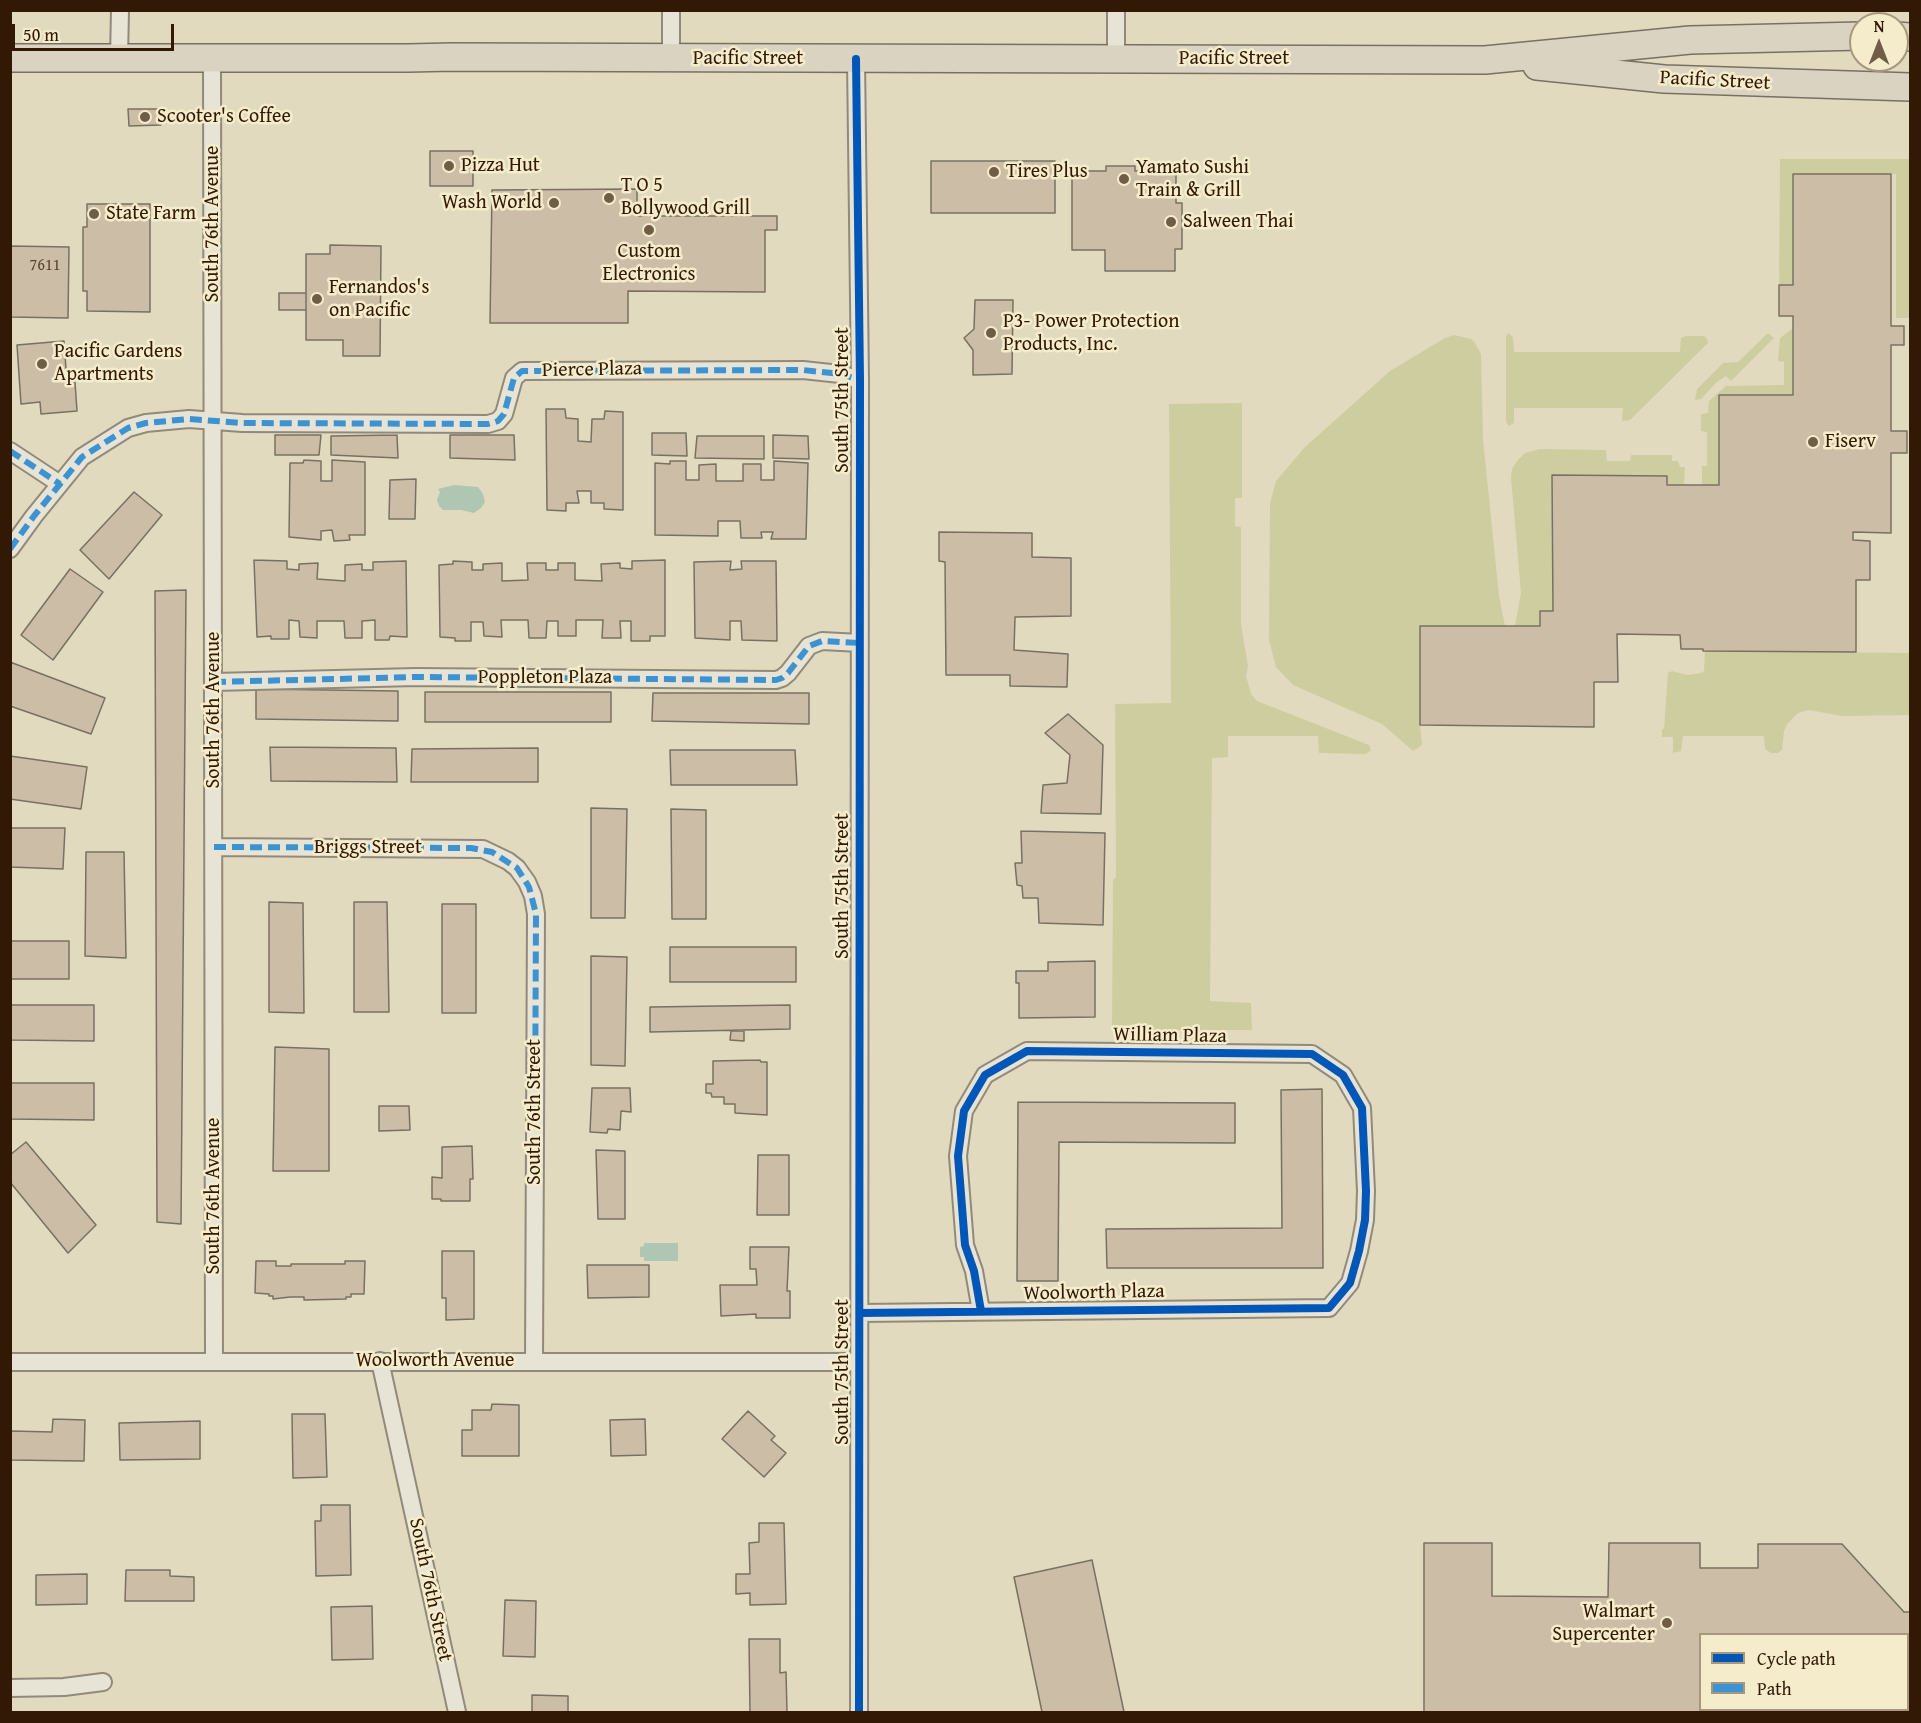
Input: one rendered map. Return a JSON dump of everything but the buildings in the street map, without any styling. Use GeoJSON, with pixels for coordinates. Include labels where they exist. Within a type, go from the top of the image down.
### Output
{"type":"FeatureCollection","features":[{"type":"Feature","properties":{"kind":"main road","name":"Pacific Street"},"geometry":{"type":"LineString","coordinates":[[10,58],[1485,60],[1690,40],[1849,36]]}},
{"type":"Feature","properties":{"kind":"main road","name":"Pacific Street"},"geometry":{"type":"LineString","coordinates":[[1485,60],[1664,79],[1911,87]]}},
{"type":"Feature","properties":{"kind":"street"},"geometry":{"type":"LineString","coordinates":[[119,58],[120,10]]}},
{"type":"Feature","properties":{"kind":"street"},"geometry":{"type":"LineString","coordinates":[[671,10],[671,58]]}},
{"type":"Feature","properties":{"kind":"street"},"geometry":{"type":"LineString","coordinates":[[1116,10],[1116,59]]}},
{"type":"Feature","properties":{"kind":"street","name":"South 76th Avenue"},"geometry":{"type":"LineString","coordinates":[[212,58],[214,1361]]}},
{"type":"Feature","properties":{"kind":"street","name":"South 75th Street"},"geometry":{"type":"LineString","coordinates":[[856,59],[860,380],[859,1713]]}},
{"type":"Feature","properties":{"kind":"street","name":"Pierce Plaza"},"geometry":{"type":"LineString","coordinates":[[10,549],[82,458],[128,428],[164,420],[242,423],[488,424],[498,421],[504,414],[514,378],[522,371],[803,370],[840,374],[860,380]]}},
{"type":"Feature","properties":{"kind":"street"},"geometry":{"type":"LineString","coordinates":[[10,451],[60,484]]}},
{"type":"Feature","properties":{"kind":"street","name":"Poppleton Plaza"},"geometry":{"type":"LineString","coordinates":[[214,682],[416,677],[776,680],[788,673],[809,646],[822,642],[860,643]]}},
{"type":"Feature","properties":{"kind":"street","name":"Briggs Street"},"geometry":{"type":"LineString","coordinates":[[214,847],[471,848],[492,852],[517,868]]}},
{"type":"Feature","properties":{"kind":"street","name":"South 76th Street"},"geometry":{"type":"LineString","coordinates":[[517,868],[529,887],[536,914],[534,1361]]}},
{"type":"Feature","properties":{"kind":"street","name":"William Plaza"},"geometry":{"type":"LineString","coordinates":[[981,1311],[974,1271],[965,1245],[958,1156],[963,1111],[985,1075],[1027,1051],[1312,1054],[1342,1075],[1362,1108],[1365,1220],[1350,1283],[1329,1308]]}},
{"type":"Feature","properties":{"kind":"street","name":"Woolworth Plaza"},"geometry":{"type":"LineString","coordinates":[[860,1313],[1329,1308]]}},
{"type":"Feature","properties":{"kind":"street","name":"South 76th Street"},"geometry":{"type":"LineString","coordinates":[[381,1361],[457,1713]]}},
{"type":"Feature","properties":{"kind":"street","name":"Woolworth Avenue"},"geometry":{"type":"LineString","coordinates":[[10,1362],[859,1362]]}},
{"type":"Feature","properties":{"kind":"street"},"geometry":{"type":"LineString","coordinates":[[10,1688],[64,1688],[103,1682]]}},
{"type":"Feature","properties":{"kind":"green space"},"geometry":{"type":"Polygon","coordinates":[[[1780,159],[1910,159],[1910,318],[1896,318],[1896,174],[1793,174],[1793,285],[1779,285],[1780,159]]]}},
{"type":"Feature","properties":{"kind":"green space"},"geometry":{"type":"Polygon","coordinates":[[[1793,328],[1793,395],[1719,395],[1719,485],[1702,485],[1702,466],[1707,466],[1707,432],[1701,431],[1701,414],[1708,413],[1709,401],[1726,386],[1784,385],[1784,362],[1778,361],[1780,338],[1793,328]]]}},
{"type":"Feature","properties":{"kind":"green space"},"geometry":{"type":"Polygon","coordinates":[[[1508,333],[1513,337],[1514,352],[1680,352],[1681,338],[1686,336],[1704,336],[1708,343],[1630,420],[1622,421],[1623,408],[1514,408],[1514,423],[1509,426],[1506,422],[1506,337],[1508,333]]]}},
{"type":"Feature","properties":{"kind":"green space"},"geometry":{"type":"Polygon","coordinates":[[[1768,333],[1774,338],[1731,381],[1726,376],[1701,399],[1695,400],[1697,389],[1723,363],[1738,362],[1768,333]]]}},
{"type":"Feature","properties":{"kind":"green space"},"geometry":{"type":"Polygon","coordinates":[[[1454,335],[1471,339],[1481,354],[1483,439],[1499,596],[1505,626],[1420,724],[1422,745],[1413,751],[1382,724],[1293,685],[1276,667],[1269,640],[1270,503],[1276,481],[1305,447],[1390,371],[1454,335]]]}},
{"type":"Feature","properties":{"kind":"green space"},"geometry":{"type":"Polygon","coordinates":[[[1242,403],[1242,498],[1235,498],[1235,526],[1241,527],[1241,624],[1248,666],[1246,676],[1251,694],[1257,701],[1369,745],[1371,750],[1366,754],[1319,753],[1318,736],[1228,736],[1228,757],[1212,758],[1210,1001],[1251,1003],[1252,1030],[1112,1030],[1113,880],[1116,877],[1115,704],[1171,703],[1169,404],[1242,403]]]}},
{"type":"Feature","properties":{"kind":"green space"},"geometry":{"type":"Polygon","coordinates":[[[1540,449],[1606,450],[1607,461],[1630,461],[1631,455],[1672,455],[1672,461],[1678,461],[1680,467],[1685,467],[1684,485],[1667,485],[1667,476],[1553,475],[1553,611],[1540,611],[1540,626],[1515,626],[1521,593],[1512,469],[1525,453],[1540,449]]]}},
{"type":"Feature","properties":{"kind":"green space"},"geometry":{"type":"Polygon","coordinates":[[[1705,651],[1910,653],[1910,715],[1842,716],[1809,710],[1798,713],[1787,724],[1782,750],[1778,753],[1771,753],[1765,749],[1764,736],[1683,736],[1681,751],[1673,753],[1673,737],[1662,737],[1668,673],[1672,671],[1687,675],[1701,673],[1704,671],[1705,651]]]}},
{"type":"Feature","properties":{"kind":"shaded area"},"geometry":{"type":"Polygon","coordinates":[[[454,485],[478,487],[485,502],[481,508],[474,513],[443,510],[437,500],[440,492],[438,489],[454,485]]]}},
{"type":"Feature","properties":{"kind":"shaded area"},"geometry":{"type":"Polygon","coordinates":[[[644,1243],[678,1243],[678,1261],[644,1261],[644,1257],[640,1257],[640,1247],[644,1246],[644,1243]]]}},
{"type":"Feature","properties":{"kind":"marked path"},"geometry":{"type":"LineString","coordinates":[[10,549],[82,457],[128,428],[146,423],[189,419],[242,423],[488,424],[498,421],[504,414],[514,378],[522,371],[803,370],[840,374],[860,380]]}},
{"type":"Feature","properties":{"kind":"marked path"},"geometry":{"type":"LineString","coordinates":[[10,451],[60,484]]}},
{"type":"Feature","properties":{"kind":"marked path"},"geometry":{"type":"LineString","coordinates":[[214,682],[416,677],[776,680],[788,673],[809,646],[822,641],[860,643]]}},
{"type":"Feature","properties":{"kind":"marked path"},"geometry":{"type":"LineString","coordinates":[[214,847],[471,848],[492,852],[517,868],[529,887],[536,914],[535,1121]]}},
{"type":"Feature","properties":{"kind":"cycle path"},"geometry":{"type":"LineString","coordinates":[[856,59],[860,380],[859,1712]]}},
{"type":"Feature","properties":{"kind":"cycle path"},"geometry":{"type":"LineString","coordinates":[[860,1313],[1329,1308],[1350,1283],[1365,1220],[1362,1108],[1343,1075],[1312,1054],[1027,1051],[985,1075],[964,1111],[958,1156],[965,1245],[974,1271],[981,1311]]}},
{"type":"Feature","properties":{"kind":"place","name":"Scooter's Coffee"},"geometry":{"type":"Point","coordinates":[145,117]}},
{"type":"Feature","properties":{"kind":"place","name":"Pizza Hut"},"geometry":{"type":"Point","coordinates":[449,166]}},
{"type":"Feature","properties":{"kind":"place","name":"Tires Plus"},"geometry":{"type":"Point","coordinates":[994,172]}},
{"type":"Feature","properties":{"kind":"place","name":"Yamato Sushi Train & Grill"},"geometry":{"type":"Point","coordinates":[1124,179]}},
{"type":"Feature","properties":{"kind":"place","name":"T O 5 Bollywood Grill"},"geometry":{"type":"Point","coordinates":[609,198]}},
{"type":"Feature","properties":{"kind":"place","name":"Wash World"},"geometry":{"type":"Point","coordinates":[554,203]}},
{"type":"Feature","properties":{"kind":"place","name":"State Farm"},"geometry":{"type":"Point","coordinates":[94,214]}},
{"type":"Feature","properties":{"kind":"place","name":"Salween Thai"},"geometry":{"type":"Point","coordinates":[1171,222]}},
{"type":"Feature","properties":{"kind":"place","name":"Custom Electronics"},"geometry":{"type":"Point","coordinates":[649,230]}},
{"type":"Feature","properties":{"kind":"place","name":"Fernandos's on Pacific"},"geometry":{"type":"Point","coordinates":[317,299]}},
{"type":"Feature","properties":{"kind":"place","name":"P3- Power Protection Products, Inc."},"geometry":{"type":"Point","coordinates":[991,333]}},
{"type":"Feature","properties":{"kind":"place","name":"Pacific Gardens Apartments"},"geometry":{"type":"Point","coordinates":[42,364]}},
{"type":"Feature","properties":{"kind":"place","name":"Fiserv"},"geometry":{"type":"Point","coordinates":[1813,442]}},
{"type":"Feature","properties":{"kind":"place","name":"Walmart Supercenter"},"geometry":{"type":"Point","coordinates":[1667,1623]}}]}
